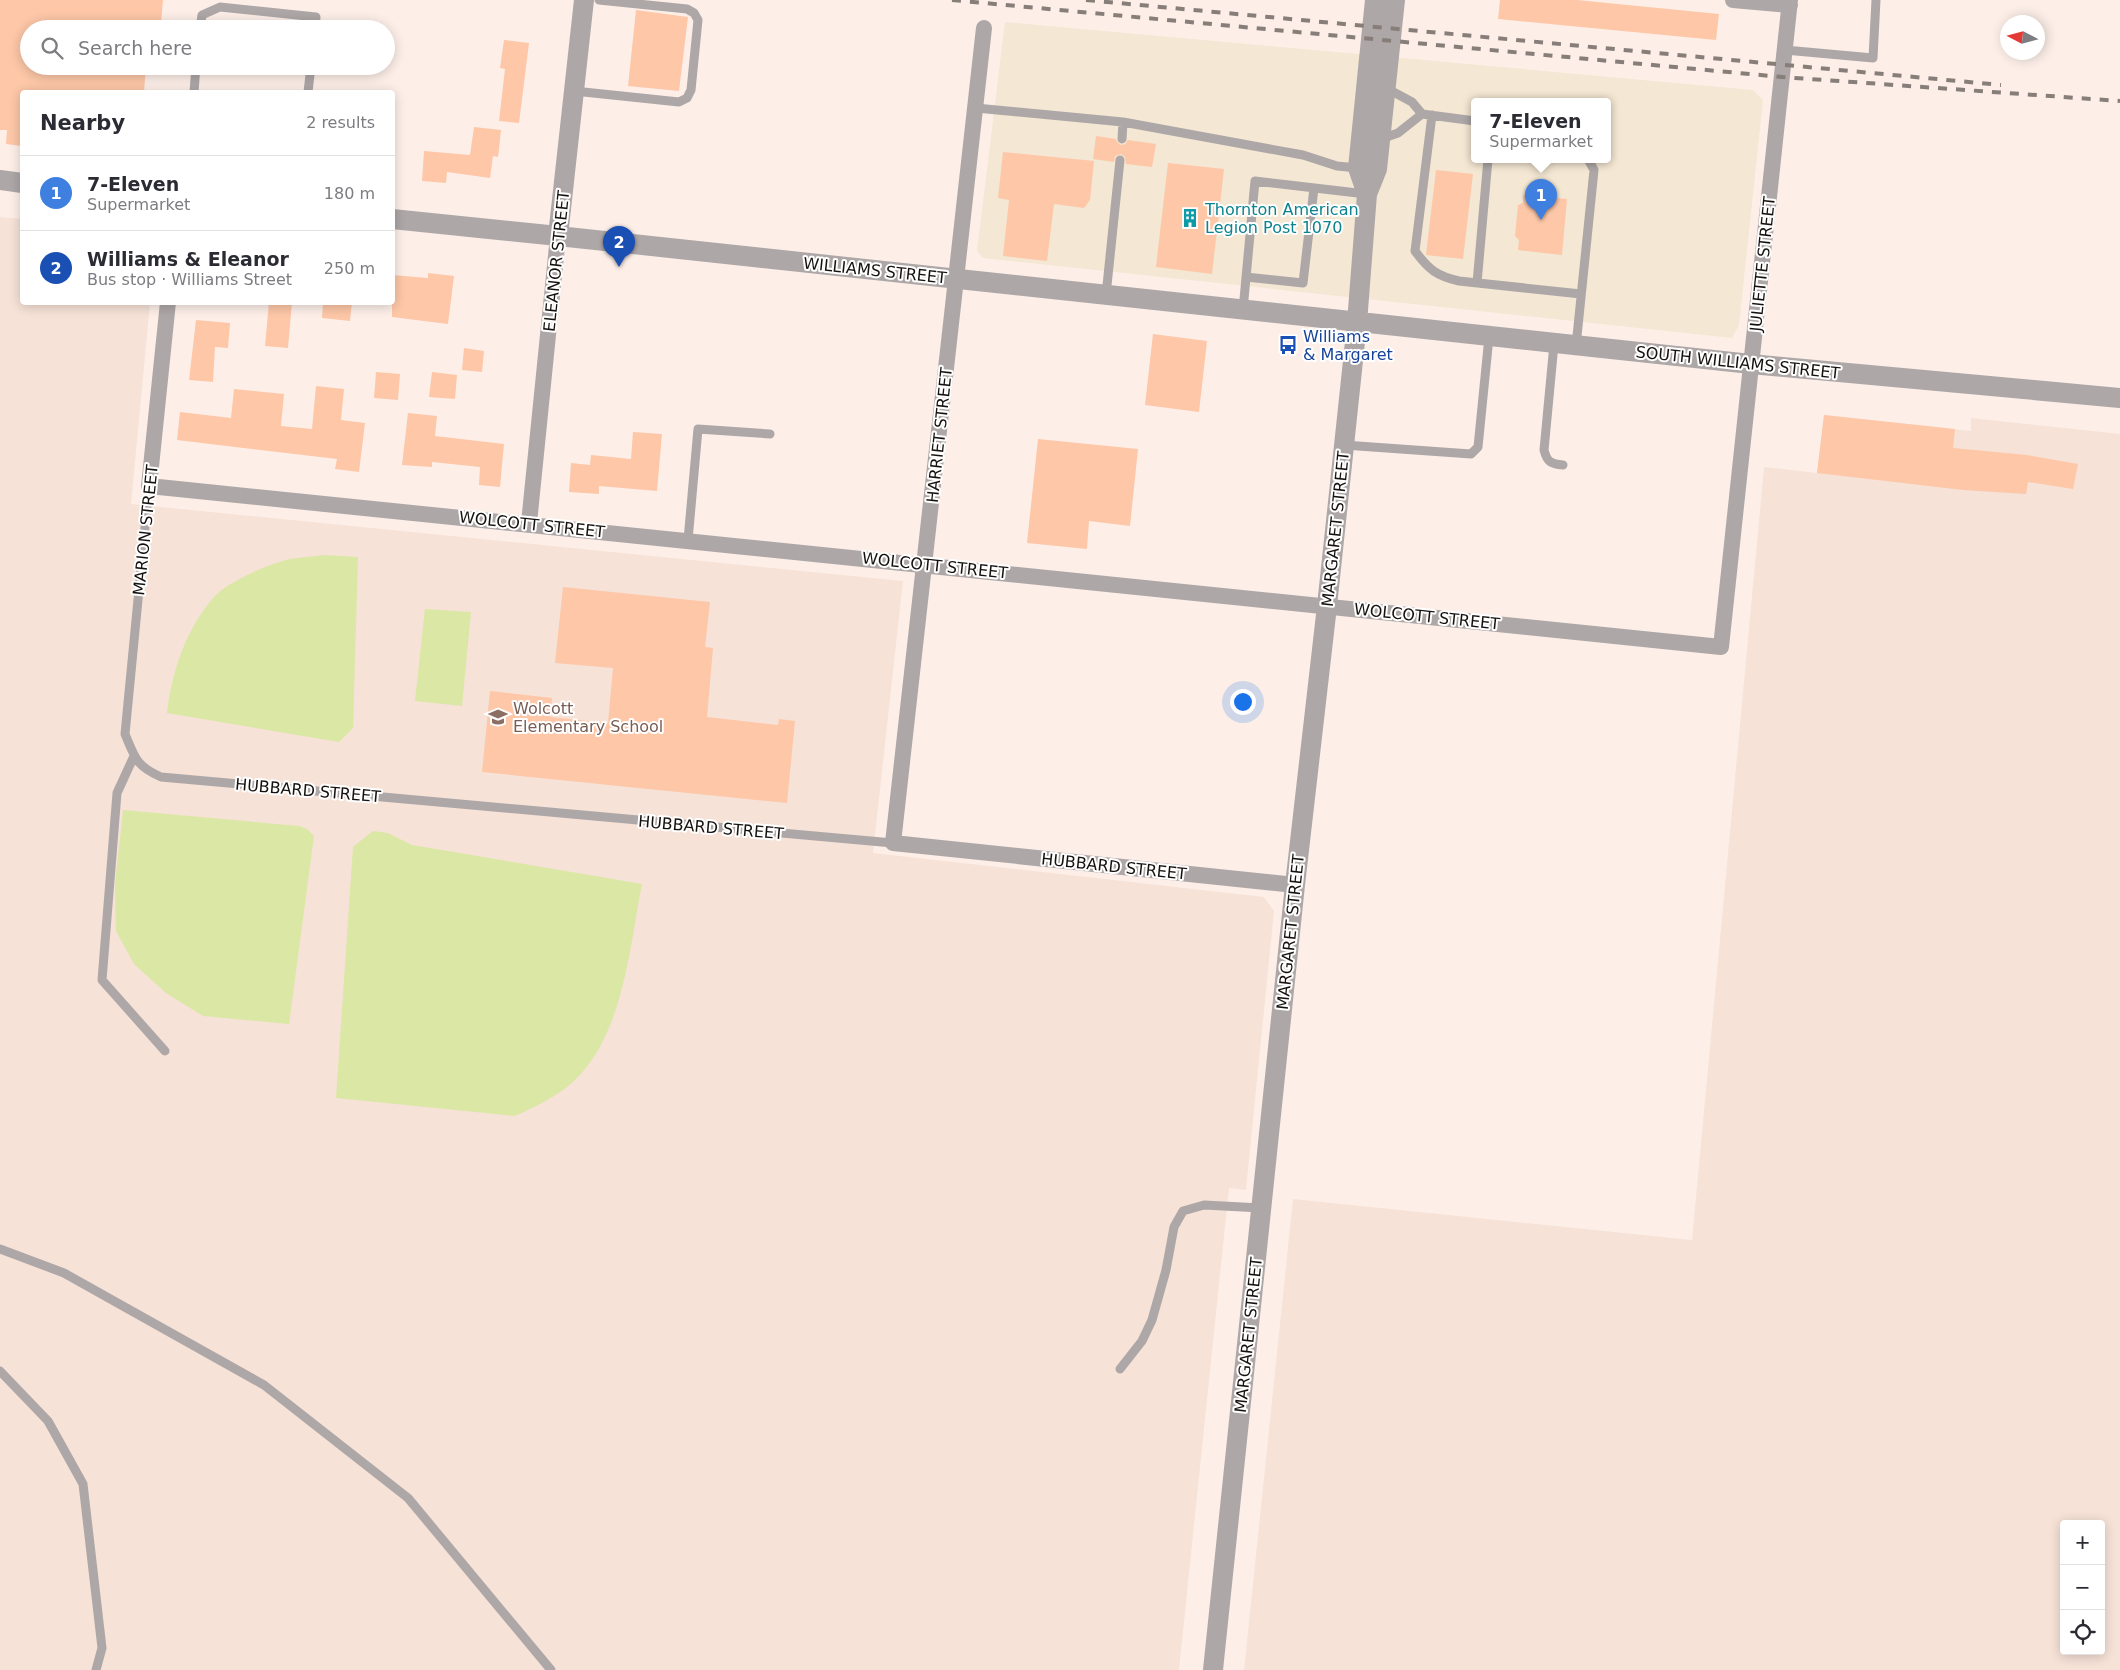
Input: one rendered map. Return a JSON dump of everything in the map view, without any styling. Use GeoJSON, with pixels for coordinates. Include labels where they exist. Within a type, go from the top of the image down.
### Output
{"type":"FeatureCollection","features":[{"type":"Feature","properties":{"kind":"street","name":"ELEANOR STREET"},"geometry":{"type":"LineString","coordinates":[[529,523],[584,0]]}},
{"type":"Feature","properties":{"kind":"street","name":"MARGARET STREET"},"geometry":{"type":"LineString","coordinates":[[1213,1670],[1295,886],[1328,606],[1357,323],[1367,194],[1375,0]]}},
{"type":"Feature","properties":{"kind":"street","name":"MARGARET STREET"},"geometry":{"type":"LineString","coordinates":[[1368,169],[1381,139],[1395,0]]}},
{"type":"Feature","properties":{"kind":"street"},"geometry":{"type":"LineString","coordinates":[[1733,0],[1790,3]]}},
{"type":"Feature","properties":{"kind":"street","name":"JULIETTE STREET"},"geometry":{"type":"LineString","coordinates":[[1720,646],[1790,3]]}},
{"type":"Feature","properties":{"kind":"street","name":"HARRIET STREET"},"geometry":{"type":"LineString","coordinates":[[893,843],[984,28]]}},
{"type":"Feature","properties":{"kind":"street"},"geometry":{"type":"LineString","coordinates":[[0,180],[20,183]]}},
{"type":"Feature","properties":{"kind":"street","name":"WILLIAMS STREET"},"geometry":{"type":"LineString","coordinates":[[395,219],[1357,323]]}},
{"type":"Feature","properties":{"kind":"street","name":"MARION STREET"},"geometry":{"type":"LineString","coordinates":[[150,486],[168,305]]}},
{"type":"Feature","properties":{"kind":"street","name":"SOUTH WILLIAMS STREET"},"geometry":{"type":"LineString","coordinates":[[1357,323],[1751,364],[2120,398]]}},
{"type":"Feature","properties":{"kind":"street","name":"WOLCOTT STREET"},"geometry":{"type":"LineString","coordinates":[[150,486],[529,523],[1720,646]]}},
{"type":"Feature","properties":{"kind":"street","name":"HUBBARD STREET"},"geometry":{"type":"LineString","coordinates":[[893,843],[1295,886]]}},
{"type":"Feature","properties":{"kind":"lane"},"geometry":{"type":"LineString","coordinates":[[574,91],[679,102],[687,98],[691,90],[698,20],[694,13],[686,9],[599,0]]}},
{"type":"Feature","properties":{"kind":"lane"},"geometry":{"type":"LineString","coordinates":[[1785,50],[1873,58],[1876,0]]}},
{"type":"Feature","properties":{"kind":"lane"},"geometry":{"type":"LineString","coordinates":[[201,20],[202,15],[220,6],[316,17],[316,20]]}},
{"type":"Feature","properties":{"kind":"lane"},"geometry":{"type":"LineString","coordinates":[[194,90],[195,75]]}},
{"type":"Feature","properties":{"kind":"lane"},"geometry":{"type":"LineString","coordinates":[[308,90],[309,75]]}},
{"type":"Feature","properties":{"kind":"lane"},"geometry":{"type":"LineString","coordinates":[[1386,88],[1412,102],[1422,114]]}},
{"type":"Feature","properties":{"kind":"lane"},"geometry":{"type":"LineString","coordinates":[[976,108],[1123,122],[1303,156],[1337,166],[1368,169]]}},
{"type":"Feature","properties":{"kind":"lane"},"geometry":{"type":"LineString","coordinates":[[1381,139],[1398,133],[1422,114],[1471,120]]}},
{"type":"Feature","properties":{"kind":"lane"},"geometry":{"type":"LineString","coordinates":[[1432,115],[1415,251],[1425,265],[1441,277],[1477,283],[1581,294]]}},
{"type":"Feature","properties":{"kind":"lane"},"geometry":{"type":"LineString","coordinates":[[1122,138],[1123,122]]}},
{"type":"Feature","properties":{"kind":"lane"},"geometry":{"type":"LineString","coordinates":[[1106,296],[1120,160]]}},
{"type":"Feature","properties":{"kind":"lane"},"geometry":{"type":"LineString","coordinates":[[1477,283],[1488,163]]}},
{"type":"Feature","properties":{"kind":"lane"},"geometry":{"type":"LineString","coordinates":[[1576,346],[1594,170],[1590,163]]}},
{"type":"Feature","properties":{"kind":"lane"},"geometry":{"type":"LineString","coordinates":[[1243,310],[1255,181],[1367,194]]}},
{"type":"Feature","properties":{"kind":"lane"},"geometry":{"type":"LineString","coordinates":[[1246,277],[1303,283],[1314,188]]}},
{"type":"Feature","properties":{"kind":"lane"},"geometry":{"type":"LineString","coordinates":[[1344,444],[1471,454],[1478,447],[1489,337]]}},
{"type":"Feature","properties":{"kind":"lane"},"geometry":{"type":"LineString","coordinates":[[1554,344],[1544,450],[1546,459],[1552,464],[1563,465]]}},
{"type":"Feature","properties":{"kind":"lane"},"geometry":{"type":"LineString","coordinates":[[688,540],[698,429],[770,434]]}},
{"type":"Feature","properties":{"kind":"lane","name":"MARION STREET"},"geometry":{"type":"LineString","coordinates":[[134,756],[125,734],[150,486]]}},
{"type":"Feature","properties":{"kind":"lane"},"geometry":{"type":"LineString","coordinates":[[134,756],[117,793],[102,980],[165,1052]]}},
{"type":"Feature","properties":{"kind":"lane","name":"HUBBARD STREET"},"geometry":{"type":"LineString","coordinates":[[134,756],[145,770],[162,777],[893,843]]}},
{"type":"Feature","properties":{"kind":"lane"},"geometry":{"type":"LineString","coordinates":[[1120,1369],[1142,1341],[1152,1320],[1166,1270],[1174,1227],[1182,1210],[1204,1205],[1261,1208]]}},
{"type":"Feature","properties":{"kind":"lane"},"geometry":{"type":"LineString","coordinates":[[0,1249],[64,1273],[264,1386],[408,1498],[552,1670]]}},
{"type":"Feature","properties":{"kind":"lane"},"geometry":{"type":"LineString","coordinates":[[0,1371],[48,1421],[83,1484],[102,1648],[96,1670]]}},
{"type":"Feature","properties":{"kind":"shaded area"},"geometry":{"type":"Polygon","coordinates":[[[1005,22],[1753,90],[1763,100],[1739,325],[1732,338],[983,258],[977,251],[1005,22]]]}},
{"type":"Feature","properties":{"kind":"shaded area"},"geometry":{"type":"Polygon","coordinates":[[[0,217],[20,219],[20,305],[150,305],[131,504],[903,581],[873,853],[1264,897],[1274,911],[1246,1190],[1229,1188],[1179,1670],[0,1670],[0,217]]]}},
{"type":"Feature","properties":{"kind":"shaded area"},"geometry":{"type":"Polygon","coordinates":[[[1824,415],[1971,431],[1971,418],[2120,434],[2120,1670],[1244,1670],[1293,1199],[1692,1240],[1764,467],[1817,473],[1824,415]]]}},
{"type":"Feature","properties":{"kind":"green space"},"geometry":{"type":"Polygon","coordinates":[[[324,555],[358,557],[353,728],[339,742],[167,713],[169,697],[182,651],[204,609],[214,597],[237,580],[278,562],[324,555]]]}},
{"type":"Feature","properties":{"kind":"green space"},"geometry":{"type":"Polygon","coordinates":[[[425,609],[471,612],[462,706],[415,701],[425,609]]]}},
{"type":"Feature","properties":{"kind":"green space"},"geometry":{"type":"Polygon","coordinates":[[[123,810],[299,826],[307,829],[314,836],[289,1024],[203,1016],[166,993],[134,964],[116,931],[115,885],[123,810]]]}},
{"type":"Feature","properties":{"kind":"green space"},"geometry":{"type":"Polygon","coordinates":[[[373,831],[388,833],[412,845],[642,884],[628,962],[614,1015],[604,1039],[591,1061],[574,1081],[561,1092],[515,1116],[336,1098],[353,847],[373,831]]]}},
{"type":"Feature","properties":{"kind":"building"},"geometry":{"type":"Polygon","coordinates":[[[0,0],[163,0],[161,20],[20,20],[20,75],[145,75],[144,90],[20,90],[20,146],[6,144],[7,130],[0,130],[0,0]]]}},
{"type":"Feature","properties":{"kind":"building"},"geometry":{"type":"Polygon","coordinates":[[[1500,0],[1577,0],[1719,14],[1716,40],[1498,19],[1500,0]]]}},
{"type":"Feature","properties":{"kind":"building"},"geometry":{"type":"Polygon","coordinates":[[[636,10],[688,17],[679,91],[628,86],[636,10]]]}},
{"type":"Feature","properties":{"kind":"building"},"geometry":{"type":"Polygon","coordinates":[[[504,40],[529,43],[519,123],[499,121],[505,69],[500,68],[504,40]]]}},
{"type":"Feature","properties":{"kind":"building"},"geometry":{"type":"Polygon","coordinates":[[[474,127],[501,130],[498,157],[493,156],[490,178],[447,172],[446,183],[422,181],[424,151],[470,155],[474,127]]]}},
{"type":"Feature","properties":{"kind":"building"},"geometry":{"type":"Polygon","coordinates":[[[1096,136],[1116,139],[1121,145],[1125,144],[1128,140],[1156,144],[1152,167],[1126,164],[1125,157],[1121,154],[1115,156],[1114,162],[1093,159],[1096,136]]]}},
{"type":"Feature","properties":{"kind":"building"},"geometry":{"type":"Polygon","coordinates":[[[1003,152],[1094,161],[1090,200],[1084,208],[1054,204],[1047,261],[1003,256],[1009,200],[998,198],[1003,152]]]}},
{"type":"Feature","properties":{"kind":"building","name":"Thornton American Legion Post 1070"},"geometry":{"type":"Polygon","coordinates":[[[1168,163],[1224,169],[1212,274],[1156,267],[1168,163]]]}},
{"type":"Feature","properties":{"kind":"building"},"geometry":{"type":"Polygon","coordinates":[[[1436,170],[1473,174],[1463,259],[1426,255],[1436,170]]]}},
{"type":"Feature","properties":{"kind":"building"},"geometry":{"type":"Polygon","coordinates":[[[1523,195],[1567,199],[1562,255],[1518,250],[1519,240],[1515,236],[1518,205],[1523,203],[1523,195]]]}},
{"type":"Feature","properties":{"kind":"building"},"geometry":{"type":"Polygon","coordinates":[[[428,273],[454,276],[448,324],[392,317],[392,305],[395,305],[395,275],[428,278],[428,273]]]}},
{"type":"Feature","properties":{"kind":"building"},"geometry":{"type":"Polygon","coordinates":[[[269,305],[292,305],[288,348],[265,346],[269,305]]]}},
{"type":"Feature","properties":{"kind":"building"},"geometry":{"type":"Polygon","coordinates":[[[323,305],[352,305],[350,321],[322,318],[323,305]]]}},
{"type":"Feature","properties":{"kind":"building"},"geometry":{"type":"Polygon","coordinates":[[[196,320],[230,323],[228,348],[215,347],[213,382],[189,380],[196,320]]]}},
{"type":"Feature","properties":{"kind":"building"},"geometry":{"type":"Polygon","coordinates":[[[1153,334],[1207,341],[1199,412],[1145,405],[1153,334]]]}},
{"type":"Feature","properties":{"kind":"building"},"geometry":{"type":"Polygon","coordinates":[[[464,348],[484,351],[482,372],[462,370],[464,348]]]}},
{"type":"Feature","properties":{"kind":"building"},"geometry":{"type":"Polygon","coordinates":[[[376,372],[400,374],[398,400],[374,398],[376,372]]]}},
{"type":"Feature","properties":{"kind":"building"},"geometry":{"type":"Polygon","coordinates":[[[432,372],[457,375],[455,399],[429,397],[432,372]]]}},
{"type":"Feature","properties":{"kind":"building"},"geometry":{"type":"Polygon","coordinates":[[[316,386],[344,389],[341,420],[365,423],[359,472],[335,469],[337,459],[177,440],[180,412],[231,418],[234,389],[284,394],[281,426],[312,429],[316,386]]]}},
{"type":"Feature","properties":{"kind":"building"},"geometry":{"type":"Polygon","coordinates":[[[408,413],[437,416],[435,436],[504,444],[500,487],[479,485],[480,467],[432,462],[432,467],[402,465],[408,413]]]}},
{"type":"Feature","properties":{"kind":"building"},"geometry":{"type":"Polygon","coordinates":[[[1824,415],[1955,429],[1953,448],[2027,455],[2078,464],[2073,489],[2028,482],[2026,494],[1963,490],[1817,473],[1824,415]]]}},
{"type":"Feature","properties":{"kind":"building"},"geometry":{"type":"Polygon","coordinates":[[[633,432],[662,434],[657,491],[599,486],[599,494],[569,492],[571,463],[590,465],[591,455],[631,459],[633,432]]]}},
{"type":"Feature","properties":{"kind":"building"},"geometry":{"type":"Polygon","coordinates":[[[1038,439],[1138,449],[1130,526],[1089,521],[1087,549],[1027,543],[1038,439]]]}},
{"type":"Feature","properties":{"kind":"building"},"geometry":{"type":"Polygon","coordinates":[[[563,587],[710,602],[705,647],[713,648],[707,717],[778,725],[779,719],[795,721],[787,803],[482,772],[490,691],[552,698],[550,717],[608,723],[613,668],[555,663],[563,587]]]}},
{"type":"Feature","properties":{"kind":"railway"},"geometry":{"type":"LineString","coordinates":[[952,0],[1782,77],[2120,101]]}},
{"type":"Feature","properties":{"kind":"railway"},"geometry":{"type":"LineString","coordinates":[[1086,0],[2001,85]]}},
{"type":"Feature","properties":{"kind":"place","name":"Thornton American Legion Post 1070"},"geometry":{"type":"Point","coordinates":[1190,218]}},
{"type":"Feature","properties":{"kind":"place","name":"7-Eleven"},"geometry":{"type":"Point","coordinates":[1541,220]}},
{"type":"Feature","properties":{"kind":"place","name":"Williams & Eleanor"},"geometry":{"type":"Point","coordinates":[619,267]}},
{"type":"Feature","properties":{"kind":"place","name":"Williams & Margaret"},"geometry":{"type":"Point","coordinates":[1288,345]}},
{"type":"Feature","properties":{"kind":"place","name":"Wolcott Elementary School"},"geometry":{"type":"Point","coordinates":[498,717]}}]}
